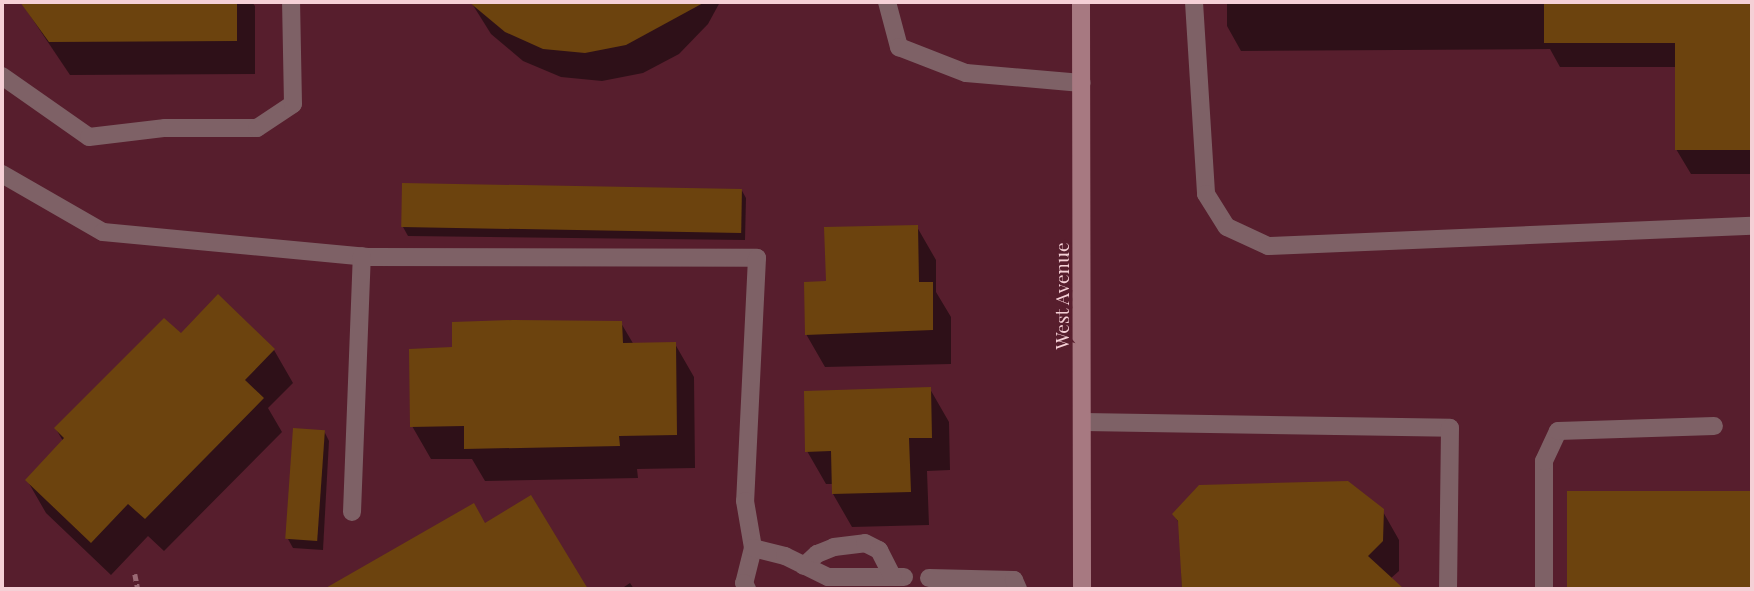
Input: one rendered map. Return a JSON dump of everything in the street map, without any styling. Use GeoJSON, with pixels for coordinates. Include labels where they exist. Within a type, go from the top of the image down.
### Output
{"type":"FeatureCollection","features":[{"type":"Feature","properties":{"kind":"main road","name":"West Avenue"},"geometry":{"type":"LineString","coordinates":[[1080,2],[1084,422],[1082,589]]}},
{"type":"Feature","properties":{"kind":"lane"},"geometry":{"type":"LineString","coordinates":[[2,76],[89,136],[164,128],[257,128],[293,104],[291,2]]}},
{"type":"Feature","properties":{"kind":"lane"},"geometry":{"type":"LineString","coordinates":[[887,2],[899,47],[966,74],[1082,83]]}},
{"type":"Feature","properties":{"kind":"lane"},"geometry":{"type":"LineString","coordinates":[[1194,2],[1206,194],[1227,227],[1268,246],[1752,226]]}},
{"type":"Feature","properties":{"kind":"lane"},"geometry":{"type":"LineString","coordinates":[[2,174],[103,232],[362,257],[757,258],[745,501],[753,548],[744,583],[747,589]]}},
{"type":"Feature","properties":{"kind":"lane"},"geometry":{"type":"LineString","coordinates":[[352,512],[362,257]]}},
{"type":"Feature","properties":{"kind":"lane"},"geometry":{"type":"LineString","coordinates":[[1084,422],[1450,428],[1448,589]]}},
{"type":"Feature","properties":{"kind":"lane"},"geometry":{"type":"LineString","coordinates":[[1544,589],[1544,461],[1558,430],[1714,426]]}},
{"type":"Feature","properties":{"kind":"lane"},"geometry":{"type":"LineString","coordinates":[[753,548],[785,556],[804,566],[828,577],[898,577],[879,550],[865,543],[834,547],[817,554],[804,566]]}},
{"type":"Feature","properties":{"kind":"lane"},"geometry":{"type":"LineString","coordinates":[[929,578],[1014,580],[1018,589]]}},
{"type":"Feature","properties":{"kind":"path"},"geometry":{"type":"LineString","coordinates":[[135,574],[138,589]]}},
{"type":"Feature","properties":{"kind":"building"},"geometry":{"type":"Polygon","coordinates":[[[20,2],[237,2],[237,41],[49,42],[20,2]]]}},
{"type":"Feature","properties":{"kind":"building"},"geometry":{"type":"Polygon","coordinates":[[[469,2],[705,2],[626,45],[585,53],[543,49],[505,32],[469,2]]]}},
{"type":"Feature","properties":{"kind":"building"},"geometry":{"type":"Polygon","coordinates":[[[1544,2],[1752,2],[1752,150],[1675,150],[1675,43],[1544,43],[1544,2]]]}},
{"type":"Feature","properties":{"kind":"building"},"geometry":{"type":"Polygon","coordinates":[[[402,183],[742,189],[741,233],[401,227],[402,183]]]}},
{"type":"Feature","properties":{"kind":"building"},"geometry":{"type":"Polygon","coordinates":[[[918,225],[919,282],[933,282],[933,330],[805,335],[804,282],[826,281],[824,227],[918,225]]]}},
{"type":"Feature","properties":{"kind":"building"},"geometry":{"type":"Polygon","coordinates":[[[218,294],[275,349],[245,380],[264,398],[145,519],[128,504],[91,543],[25,480],[64,438],[54,428],[164,318],[181,333],[218,294]]]}},
{"type":"Feature","properties":{"kind":"building"},"geometry":{"type":"Polygon","coordinates":[[[622,321],[623,343],[676,342],[677,435],[619,436],[620,446],[464,449],[464,426],[410,427],[409,349],[452,347],[452,322],[622,321]]]}},
{"type":"Feature","properties":{"kind":"building"},"geometry":{"type":"Polygon","coordinates":[[[931,387],[932,438],[909,438],[911,492],[832,494],[831,451],[805,452],[804,391],[931,387]]]}},
{"type":"Feature","properties":{"kind":"building"},"geometry":{"type":"Polygon","coordinates":[[[293,428],[325,430],[317,541],[285,539],[293,428]]]}},
{"type":"Feature","properties":{"kind":"building"},"geometry":{"type":"Polygon","coordinates":[[[1348,481],[1384,509],[1383,541],[1368,556],[1404,589],[1182,589],[1178,521],[1172,514],[1199,485],[1348,481]]]}},
{"type":"Feature","properties":{"kind":"building"},"geometry":{"type":"Polygon","coordinates":[[[1567,491],[1752,491],[1752,589],[1567,589],[1567,491]]]}},
{"type":"Feature","properties":{"kind":"building"},"geometry":{"type":"Polygon","coordinates":[[[531,495],[588,589],[324,589],[474,503],[485,523],[531,495]]]}}]}
